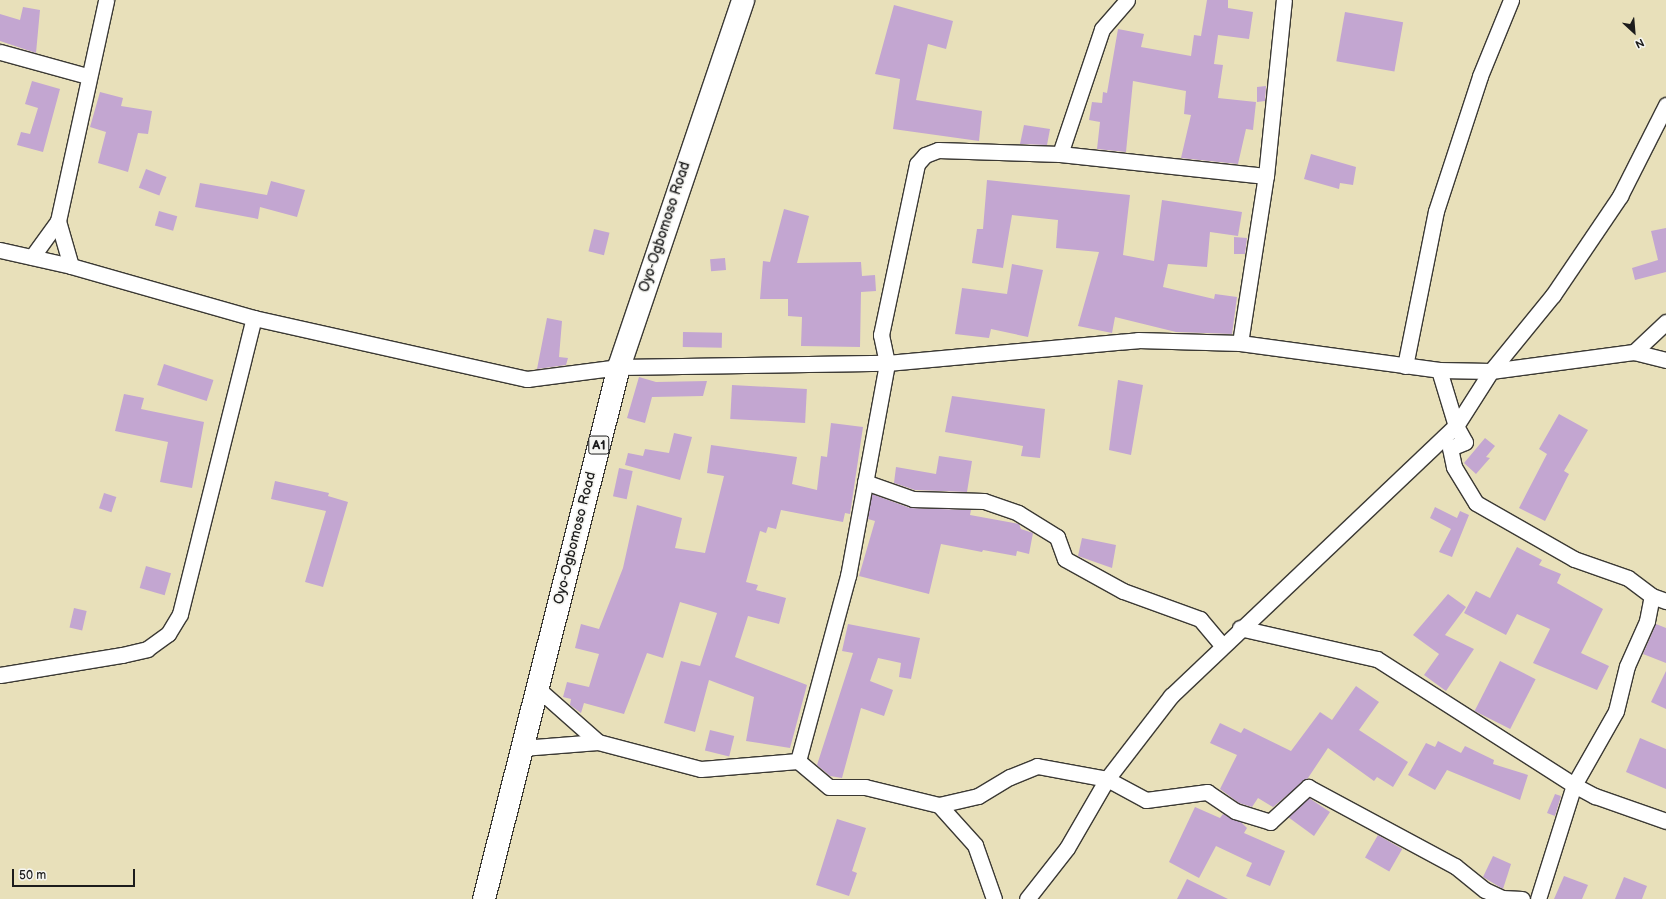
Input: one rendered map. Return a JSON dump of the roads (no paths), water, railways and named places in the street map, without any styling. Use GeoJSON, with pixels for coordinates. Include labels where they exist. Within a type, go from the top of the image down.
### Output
{"type":"FeatureCollection","features":[{"type":"Feature","properties":{"kind":"highway","name":"Oyo-Ogbomoso Road"},"geometry":{"type":"LineString","coordinates":[[484,899],[619,367],[743,0]]}},
{"type":"Feature","properties":{"kind":"street"},"geometry":{"type":"LineString","coordinates":[[32,257],[58,222],[88,76],[106,0]]}},
{"type":"Feature","properties":{"kind":"street"},"geometry":{"type":"LineString","coordinates":[[1060,154],[1102,30],[1127,0]]}},
{"type":"Feature","properties":{"kind":"street"},"geometry":{"type":"LineString","coordinates":[[1240,343],[1266,176],[1284,0]]}},
{"type":"Feature","properties":{"kind":"street"},"geometry":{"type":"LineString","coordinates":[[1405,366],[1436,212],[1480,76],[1511,0]]}},
{"type":"Feature","properties":{"kind":"street"},"geometry":{"type":"LineString","coordinates":[[0,52],[88,76]]}},
{"type":"Feature","properties":{"kind":"street"},"geometry":{"type":"LineString","coordinates":[[1027,899],[1067,848],[1107,779],[1157,712],[1222,645],[1456,426],[1491,371],[1553,295],[1620,196],[1666,105]]}},
{"type":"Feature","properties":{"kind":"street"},"geometry":{"type":"LineString","coordinates":[[798,761],[848,576],[887,363],[881,335],[917,164],[925,154],[938,150],[1060,154],[1266,176]]}},
{"type":"Feature","properties":{"kind":"street"},"geometry":{"type":"LineString","coordinates":[[58,222],[71,266]]}},
{"type":"Feature","properties":{"kind":"street"},"geometry":{"type":"LineString","coordinates":[[0,250],[71,266],[254,318],[527,380],[619,367],[887,363],[1138,340],[1240,343],[1439,370],[1491,371],[1634,352],[1666,360]]}},
{"type":"Feature","properties":{"kind":"street"},"geometry":{"type":"LineString","coordinates":[[0,675],[122,655],[147,649],[168,634],[180,614],[254,318]]}},
{"type":"Feature","properties":{"kind":"street"},"geometry":{"type":"LineString","coordinates":[[1634,352],[1666,322]]}},
{"type":"Feature","properties":{"kind":"street"},"geometry":{"type":"LineString","coordinates":[[1439,370],[1456,426],[1465,442],[1450,448],[1454,467],[1481,508],[1574,559],[1628,578],[1652,596],[1666,601]]}},
{"type":"Feature","properties":{"kind":"street"},"geometry":{"type":"LineString","coordinates":[[865,482],[913,499],[984,501],[1018,513],[1057,537],[1065,558],[1124,592],[1200,619],[1222,645]]}},
{"type":"Feature","properties":{"kind":"street"},"geometry":{"type":"LineString","coordinates":[[1538,899],[1574,785],[1616,711],[1627,666],[1647,621],[1652,596]]}},
{"type":"Feature","properties":{"kind":"street"},"geometry":{"type":"LineString","coordinates":[[1240,628],[1377,659],[1574,785],[1609,802],[1666,821]]}},
{"type":"Feature","properties":{"kind":"street"},"geometry":{"type":"LineString","coordinates":[[537,688],[598,742]]}},
{"type":"Feature","properties":{"kind":"street"},"geometry":{"type":"LineString","coordinates":[[522,748],[598,742],[701,769],[798,761],[829,787],[865,787],[939,806],[978,796],[1010,776],[1037,766],[1107,779],[1146,800],[1207,792],[1235,811],[1270,822],[1303,790],[1314,789],[1455,866],[1485,890],[1502,898],[1522,899]]}},
{"type":"Feature","properties":{"kind":"street"},"geometry":{"type":"LineString","coordinates":[[939,806],[975,845],[994,899]]}}]}
